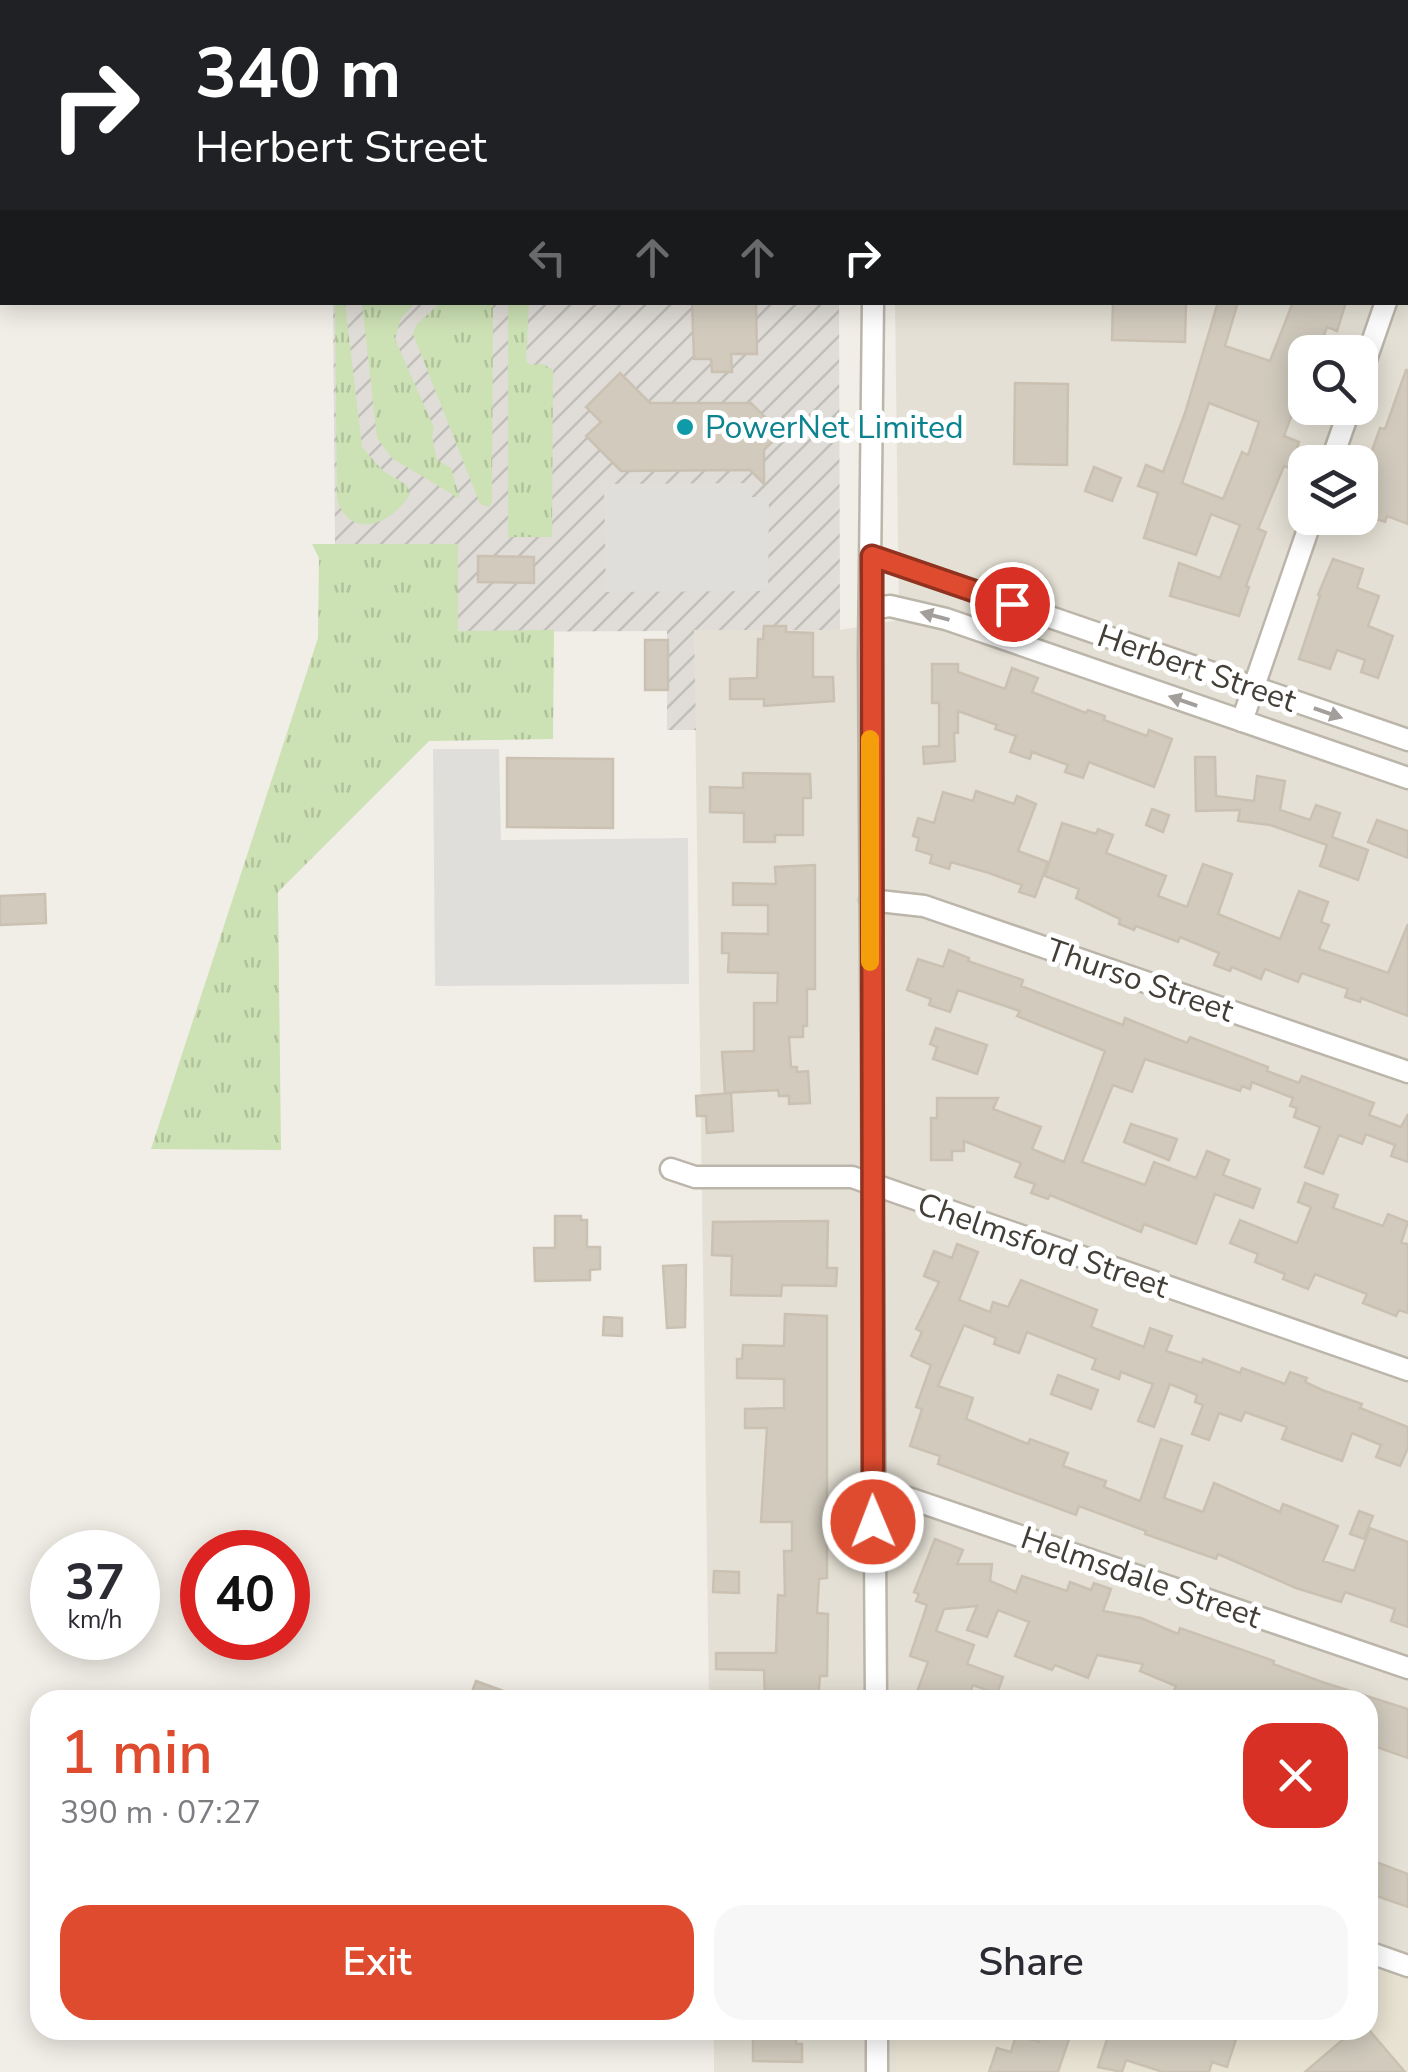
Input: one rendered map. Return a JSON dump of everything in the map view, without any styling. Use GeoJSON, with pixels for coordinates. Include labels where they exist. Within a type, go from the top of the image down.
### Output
{"type":"FeatureCollection","features":[{"type":"Feature","properties":{"kind":"street"},"geometry":{"type":"LineString","coordinates":[[872,305],[870,900],[876,1690]]}},
{"type":"Feature","properties":{"kind":"street"},"geometry":{"type":"LineString","coordinates":[[1375,335],[1385,305]]}},
{"type":"Feature","properties":{"kind":"street"},"geometry":{"type":"LineString","coordinates":[[1242,721],[1306,535]]}},
{"type":"Feature","properties":{"kind":"street","name":"Herbert Street"},"geometry":{"type":"LineString","coordinates":[[872,556],[1408,740]]}},
{"type":"Feature","properties":{"kind":"street","name":"Herbert Street"},"geometry":{"type":"LineString","coordinates":[[870,609],[890,606],[946,619],[1408,778]]}},
{"type":"Feature","properties":{"kind":"street","name":"Thurso Street"},"geometry":{"type":"LineString","coordinates":[[870,900],[924,906],[1408,1072]]}},
{"type":"Feature","properties":{"kind":"street","name":"Chelmsford Street"},"geometry":{"type":"LineString","coordinates":[[670,1169],[695,1177],[852,1177],[1408,1370]]}},
{"type":"Feature","properties":{"kind":"street","name":"Helmsdale Street"},"geometry":{"type":"LineString","coordinates":[[873,1486],[1408,1668]]}},
{"type":"Feature","properties":{"kind":"street"},"geometry":{"type":"LineString","coordinates":[[1378,1956],[1408,1966]]}},
{"type":"Feature","properties":{"kind":"street"},"geometry":{"type":"LineString","coordinates":[[877,2072],[878,2040]]}},
{"type":"Feature","properties":{"kind":"shaded area"},"geometry":{"type":"Polygon","coordinates":[[[333,305],[839,305],[840,630],[694,630],[696,730],[667,730],[667,631],[457,632],[457,544],[335,545],[333,305]]]}},
{"type":"Feature","properties":{"kind":"shaded area"},"geometry":{"type":"Polygon","coordinates":[[[895,305],[1408,305],[1408,2072],[714,2072],[714,2040],[1378,2040],[1378,1690],[709,1690],[694,630],[840,630],[899,620],[895,305]]]}},
{"type":"Feature","properties":{"kind":"shaded area"},"geometry":{"type":"Polygon","coordinates":[[[752,483],[752,497],[769,497],[768,591],[606,592],[604,484],[752,483]]]}},
{"type":"Feature","properties":{"kind":"shaded area"},"geometry":{"type":"Polygon","coordinates":[[[433,749],[499,749],[501,840],[688,838],[689,984],[435,986],[433,749]]]}},
{"type":"Feature","properties":{"kind":"shaded area"},"geometry":{"type":"Polygon","coordinates":[[[1378,1964],[1408,1975],[1408,2072],[896,2072],[896,2040],[1378,2040],[1378,1964]]]}},
{"type":"Feature","properties":{"kind":"green space"},"geometry":{"type":"Polygon","coordinates":[[[335,305],[345,305],[362,447],[383,471],[407,485],[410,494],[393,513],[372,524],[352,521],[337,500],[335,305]]]}},
{"type":"Feature","properties":{"kind":"green space"},"geometry":{"type":"Polygon","coordinates":[[[362,305],[413,305],[401,318],[395,339],[434,428],[437,460],[451,468],[460,499],[392,458],[377,438],[362,305]]]}},
{"type":"Feature","properties":{"kind":"green space"},"geometry":{"type":"Polygon","coordinates":[[[438,305],[493,305],[489,507],[480,504],[413,334],[416,325],[438,305]]]}},
{"type":"Feature","properties":{"kind":"green space"},"geometry":{"type":"Polygon","coordinates":[[[508,305],[529,305],[526,360],[530,365],[543,364],[553,370],[552,537],[508,537],[508,305]]]}},
{"type":"Feature","properties":{"kind":"green space"},"geometry":{"type":"Polygon","coordinates":[[[312,544],[458,544],[458,631],[554,630],[553,739],[429,741],[278,892],[281,1150],[151,1149],[318,638],[319,558],[312,544]]]}},
{"type":"Feature","properties":{"kind":"building"},"geometry":{"type":"Polygon","coordinates":[[[692,305],[756,305],[757,354],[731,354],[732,372],[712,372],[711,359],[694,359],[692,305]]]}},
{"type":"Feature","properties":{"kind":"building"},"geometry":{"type":"Polygon","coordinates":[[[1113,305],[1186,305],[1185,342],[1112,340],[1113,305]]]}},
{"type":"Feature","properties":{"kind":"building"},"geometry":{"type":"Polygon","coordinates":[[[1217,305],[1237,305],[1225,346],[1270,361],[1292,305],[1345,305],[1337,331],[1327,327],[1324,335],[1288,335],[1288,425],[1284,436],[1299,442],[1288,445],[1288,467],[1284,466],[1258,529],[1266,532],[1239,616],[1170,596],[1179,563],[1220,578],[1240,525],[1211,514],[1196,555],[1144,538],[1158,493],[1138,486],[1146,465],[1163,472],[1217,305]],[[1209,403],[1182,483],[1223,499],[1242,452],[1248,455],[1259,422],[1209,403]]]}},
{"type":"Feature","properties":{"kind":"building"},"geometry":{"type":"Polygon","coordinates":[[[1408,370],[1408,524],[1387,516],[1385,522],[1378,520],[1378,445],[1374,445],[1380,428],[1385,429],[1408,370]]]}},
{"type":"Feature","properties":{"kind":"building","name":"PowerNet Limited"},"geometry":{"type":"Polygon","coordinates":[[[620,373],[650,403],[751,403],[781,433],[764,450],[764,484],[750,470],[621,471],[586,436],[601,422],[586,407],[620,373]]]}},
{"type":"Feature","properties":{"kind":"building"},"geometry":{"type":"Polygon","coordinates":[[[1015,383],[1068,384],[1067,465],[1014,464],[1015,383]]]}},
{"type":"Feature","properties":{"kind":"building"},"geometry":{"type":"Polygon","coordinates":[[[1094,467],[1121,478],[1112,501],[1085,491],[1094,467]]]}},
{"type":"Feature","properties":{"kind":"building"},"geometry":{"type":"Polygon","coordinates":[[[478,556],[534,557],[534,583],[478,582],[478,556]]]}},
{"type":"Feature","properties":{"kind":"building"},"geometry":{"type":"Polygon","coordinates":[[[1333,559],[1363,569],[1357,588],[1379,596],[1368,626],[1393,636],[1378,678],[1361,672],[1365,660],[1337,650],[1330,669],[1299,659],[1333,559]]]}},
{"type":"Feature","properties":{"kind":"building"},"geometry":{"type":"Polygon","coordinates":[[[764,626],[786,626],[786,632],[813,633],[813,677],[833,677],[834,701],[764,706],[764,699],[730,699],[730,679],[757,678],[758,639],[763,639],[764,626]]]}},
{"type":"Feature","properties":{"kind":"building"},"geometry":{"type":"Polygon","coordinates":[[[645,640],[668,640],[668,690],[645,690],[645,640]]]}},
{"type":"Feature","properties":{"kind":"building"},"geometry":{"type":"Polygon","coordinates":[[[932,664],[958,664],[958,672],[1005,689],[1012,668],[1038,678],[1032,692],[1086,713],[1088,710],[1105,716],[1104,720],[1147,736],[1149,730],[1172,739],[1154,787],[1089,762],[1083,778],[1065,772],[1068,765],[1032,752],[1030,759],[1010,752],[1016,736],[958,711],[955,761],[924,764],[923,747],[939,746],[939,703],[932,703],[932,664]]]}},
{"type":"Feature","properties":{"kind":"building"},"geometry":{"type":"Polygon","coordinates":[[[1195,757],[1215,757],[1216,796],[1254,801],[1257,776],[1285,781],[1280,810],[1310,820],[1316,805],[1340,813],[1332,837],[1368,850],[1358,880],[1320,866],[1327,845],[1270,825],[1238,821],[1240,810],[1196,811],[1195,757]]]}},
{"type":"Feature","properties":{"kind":"building"},"geometry":{"type":"Polygon","coordinates":[[[507,758],[613,759],[613,828],[507,827],[507,758]]]}},
{"type":"Feature","properties":{"kind":"building"},"geometry":{"type":"Polygon","coordinates":[[[743,773],[810,774],[811,798],[803,798],[803,835],[775,835],[775,842],[744,842],[744,813],[710,812],[710,787],[743,788],[743,773]]]}},
{"type":"Feature","properties":{"kind":"building"},"geometry":{"type":"Polygon","coordinates":[[[976,791],[1014,804],[1017,796],[1036,804],[1018,851],[1048,862],[1035,897],[1019,892],[1022,885],[989,873],[951,862],[949,869],[930,863],[932,855],[916,850],[919,838],[913,836],[918,818],[934,823],[943,792],[973,801],[976,791]]]}},
{"type":"Feature","properties":{"kind":"building"},"geometry":{"type":"Polygon","coordinates":[[[1152,809],[1169,815],[1163,832],[1146,825],[1152,809]]]}},
{"type":"Feature","properties":{"kind":"building"},"geometry":{"type":"Polygon","coordinates":[[[1377,820],[1408,831],[1408,858],[1368,842],[1377,820]]]}},
{"type":"Feature","properties":{"kind":"building"},"geometry":{"type":"Polygon","coordinates":[[[1062,823],[1113,835],[1106,853],[1166,876],[1158,896],[1187,907],[1203,864],[1232,874],[1218,914],[1280,939],[1299,891],[1328,902],[1321,922],[1329,925],[1319,949],[1388,973],[1408,924],[1408,1016],[1361,998],[1360,1002],[1345,997],[1348,989],[1302,973],[1298,982],[1265,969],[1261,979],[1232,967],[1230,971],[1214,965],[1219,953],[1180,937],[1178,942],[1136,926],[1134,930],[1119,924],[1120,919],[1076,898],[1079,889],[1045,876],[1062,823]]]}},
{"type":"Feature","properties":{"kind":"building"},"geometry":{"type":"Polygon","coordinates":[[[815,865],[815,989],[807,989],[807,1026],[803,1026],[803,1037],[789,1037],[791,1067],[797,1067],[797,1072],[808,1071],[810,1103],[789,1104],[789,1096],[779,1096],[778,1090],[725,1093],[722,1052],[754,1051],[754,1003],[777,1003],[778,973],[728,972],[729,953],[722,953],[722,933],[768,934],[768,905],[733,905],[733,883],[776,884],[775,867],[815,865]]]}},
{"type":"Feature","properties":{"kind":"building"},"geometry":{"type":"Polygon","coordinates":[[[45,894],[46,923],[0,925],[0,896],[45,894]]]}},
{"type":"Feature","properties":{"kind":"building"},"geometry":{"type":"Polygon","coordinates":[[[949,950],[969,958],[968,961],[1023,980],[1021,986],[1123,1025],[1125,1018],[1187,1043],[1190,1037],[1299,1083],[1302,1076],[1374,1103],[1369,1115],[1401,1127],[1408,1114],[1408,1162],[1391,1156],[1395,1145],[1366,1134],[1362,1144],[1339,1135],[1323,1174],[1305,1167],[1320,1127],[1294,1117],[1297,1108],[1290,1106],[1293,1098],[1252,1082],[1250,1089],[1242,1086],[1240,1091],[1145,1059],[1132,1092],[1113,1085],[1082,1162],[1145,1185],[1154,1162],[1196,1178],[1207,1151],[1229,1160],[1223,1175],[1260,1189],[1253,1208],[1215,1194],[1196,1244],[1144,1224],[1141,1232],[1050,1195],[1048,1199],[1031,1193],[1035,1184],[1015,1177],[1021,1163],[964,1141],[964,1151],[952,1151],[952,1160],[931,1160],[931,1118],[937,1118],[937,1098],[998,1098],[993,1109],[1041,1127],[1032,1149],[1064,1162],[1105,1051],[1017,1016],[1020,1011],[958,990],[950,1012],[929,1005],[931,999],[907,990],[918,959],[943,967],[949,950]]]}},
{"type":"Feature","properties":{"kind":"building"},"geometry":{"type":"Polygon","coordinates":[[[936,1028],[987,1045],[977,1074],[933,1059],[937,1047],[930,1044],[936,1028]]]}},
{"type":"Feature","properties":{"kind":"building"},"geometry":{"type":"Polygon","coordinates":[[[731,1093],[733,1131],[707,1133],[706,1116],[697,1116],[696,1096],[731,1093]]]}},
{"type":"Feature","properties":{"kind":"building"},"geometry":{"type":"Polygon","coordinates":[[[1131,1124],[1177,1139],[1169,1160],[1124,1142],[1131,1124]]]}},
{"type":"Feature","properties":{"kind":"building"},"geometry":{"type":"Polygon","coordinates":[[[1305,1183],[1338,1195],[1333,1208],[1383,1226],[1388,1214],[1408,1222],[1401,1243],[1408,1244],[1408,1313],[1399,1310],[1396,1316],[1363,1303],[1367,1294],[1315,1274],[1308,1289],[1255,1262],[1258,1254],[1230,1243],[1240,1220],[1297,1243],[1311,1207],[1298,1202],[1305,1183]]]}},
{"type":"Feature","properties":{"kind":"building"},"geometry":{"type":"Polygon","coordinates":[[[555,1216],[581,1216],[581,1220],[587,1220],[587,1247],[600,1247],[600,1269],[590,1270],[590,1280],[535,1281],[534,1248],[555,1248],[555,1216]]]}},
{"type":"Feature","properties":{"kind":"building"},"geometry":{"type":"Polygon","coordinates":[[[828,1221],[827,1268],[837,1268],[836,1286],[782,1285],[781,1296],[731,1295],[732,1256],[712,1255],[713,1222],[828,1221]]]}},
{"type":"Feature","properties":{"kind":"building"},"geometry":{"type":"Polygon","coordinates":[[[957,1244],[978,1252],[959,1300],[990,1312],[993,1302],[1008,1307],[1021,1280],[1097,1310],[1091,1327],[1144,1347],[1150,1328],[1172,1336],[1166,1351],[1240,1373],[1242,1368],[1285,1384],[1290,1372],[1307,1378],[1305,1382],[1322,1390],[1362,1404],[1360,1408],[1408,1427],[1408,1448],[1400,1466],[1376,1457],[1381,1445],[1352,1433],[1342,1461],[1282,1439],[1287,1427],[1245,1412],[1241,1421],[1219,1413],[1209,1440],[1192,1434],[1203,1405],[1195,1402],[1197,1395],[1170,1384],[1154,1427],[1138,1421],[1153,1384],[1121,1372],[1119,1379],[1092,1369],[1096,1359],[1027,1332],[1019,1353],[994,1344],[996,1338],[964,1325],[938,1386],[973,1398],[966,1419],[1028,1444],[1030,1439],[1068,1453],[1063,1466],[1106,1481],[1104,1487],[1140,1501],[1161,1439],[1182,1446],[1164,1498],[1203,1512],[1214,1483],[1280,1512],[1283,1504],[1338,1526],[1323,1561],[1354,1571],[1370,1528],[1408,1542],[1408,1627],[1391,1621],[1395,1609],[1345,1592],[1341,1602],[1296,1588],[1218,1554],[1216,1559],[1079,1506],[1076,1515],[938,1464],[940,1456],[910,1446],[922,1409],[916,1407],[931,1365],[911,1356],[922,1332],[916,1329],[939,1282],[924,1276],[934,1251],[952,1258],[957,1244]]]}},
{"type":"Feature","properties":{"kind":"building"},"geometry":{"type":"Polygon","coordinates":[[[686,1265],[685,1327],[667,1328],[663,1266],[686,1265]]]}},
{"type":"Feature","properties":{"kind":"building"},"geometry":{"type":"Polygon","coordinates":[[[785,1314],[827,1316],[827,1578],[819,1579],[817,1613],[828,1614],[827,1676],[820,1676],[819,1690],[765,1690],[764,1670],[716,1669],[716,1653],[776,1653],[778,1595],[785,1596],[784,1551],[792,1551],[792,1522],[761,1522],[767,1428],[745,1428],[745,1409],[784,1408],[784,1379],[737,1378],[737,1359],[742,1359],[743,1345],[784,1346],[785,1314]]]}},
{"type":"Feature","properties":{"kind":"building"},"geometry":{"type":"Polygon","coordinates":[[[604,1317],[622,1318],[622,1336],[603,1335],[604,1317]]]}},
{"type":"Feature","properties":{"kind":"building"},"geometry":{"type":"Polygon","coordinates":[[[1058,1375],[1098,1390],[1091,1409],[1051,1394],[1058,1375]]]}},
{"type":"Feature","properties":{"kind":"building"},"geometry":{"type":"Polygon","coordinates":[[[1359,1511],[1373,1516],[1364,1539],[1350,1534],[1359,1511]]]}},
{"type":"Feature","properties":{"kind":"building"},"geometry":{"type":"Polygon","coordinates":[[[935,1539],[963,1550],[957,1564],[992,1564],[990,1581],[1016,1592],[1022,1576],[1067,1591],[1070,1582],[1091,1590],[1094,1583],[1111,1589],[1103,1611],[1141,1618],[1178,1634],[1180,1628],[1347,1690],[1174,1690],[1176,1686],[1140,1671],[1143,1664],[1097,1655],[1088,1678],[1055,1665],[1052,1670],[1015,1656],[1029,1622],[998,1610],[987,1637],[967,1630],[977,1606],[944,1609],[936,1631],[974,1645],[967,1664],[1003,1677],[998,1690],[973,1685],[971,1690],[918,1690],[928,1662],[910,1656],[927,1605],[916,1601],[919,1594],[914,1592],[935,1539]]]}},
{"type":"Feature","properties":{"kind":"building"},"geometry":{"type":"Polygon","coordinates":[[[714,1571],[739,1572],[739,1593],[713,1592],[714,1571]]]}},
{"type":"Feature","properties":{"kind":"building"},"geometry":{"type":"Polygon","coordinates":[[[476,1681],[501,1690],[473,1690],[476,1681]]]}},
{"type":"Feature","properties":{"kind":"building"},"geometry":{"type":"Polygon","coordinates":[[[1378,1700],[1408,1709],[1408,1758],[1378,1748],[1378,1700]]]}},
{"type":"Feature","properties":{"kind":"building"},"geometry":{"type":"Polygon","coordinates":[[[1378,1863],[1408,1874],[1408,1907],[1378,1896],[1378,1863]]]}},
{"type":"Feature","properties":{"kind":"building"},"geometry":{"type":"Polygon","coordinates":[[[753,2040],[796,2040],[796,2044],[802,2044],[802,2062],[753,2061],[753,2040]]]}},
{"type":"Feature","properties":{"kind":"building"},"geometry":{"type":"Polygon","coordinates":[[[1015,2040],[1069,2040],[1058,2072],[989,2072],[997,2048],[1011,2052],[1015,2040]]]}},
{"type":"Feature","properties":{"kind":"building"},"geometry":{"type":"Polygon","coordinates":[[[1107,2040],[1236,2040],[1227,2067],[1212,2062],[1209,2072],[1163,2072],[1126,2060],[1122,2072],[1098,2067],[1107,2040]]]}},
{"type":"Feature","properties":{"kind":"building"},"geometry":{"type":"Polygon","coordinates":[[[1342,2040],[1378,2040],[1405,2072],[1305,2072],[1342,2040]]]}},
{"type":"Feature","properties":{"kind":"slow traffic"},"geometry":{"type":"LineString","coordinates":[[870,739],[870,962]]}},
{"type":"Feature","properties":{"kind":"place","name":"PowerNet Limited"},"geometry":{"type":"Point","coordinates":[685,427]}},
{"type":"Feature","properties":{"kind":"route"},"geometry":{"type":"LineString","coordinates":[[873,1522],[872,556],[1012,604]]}}]}
